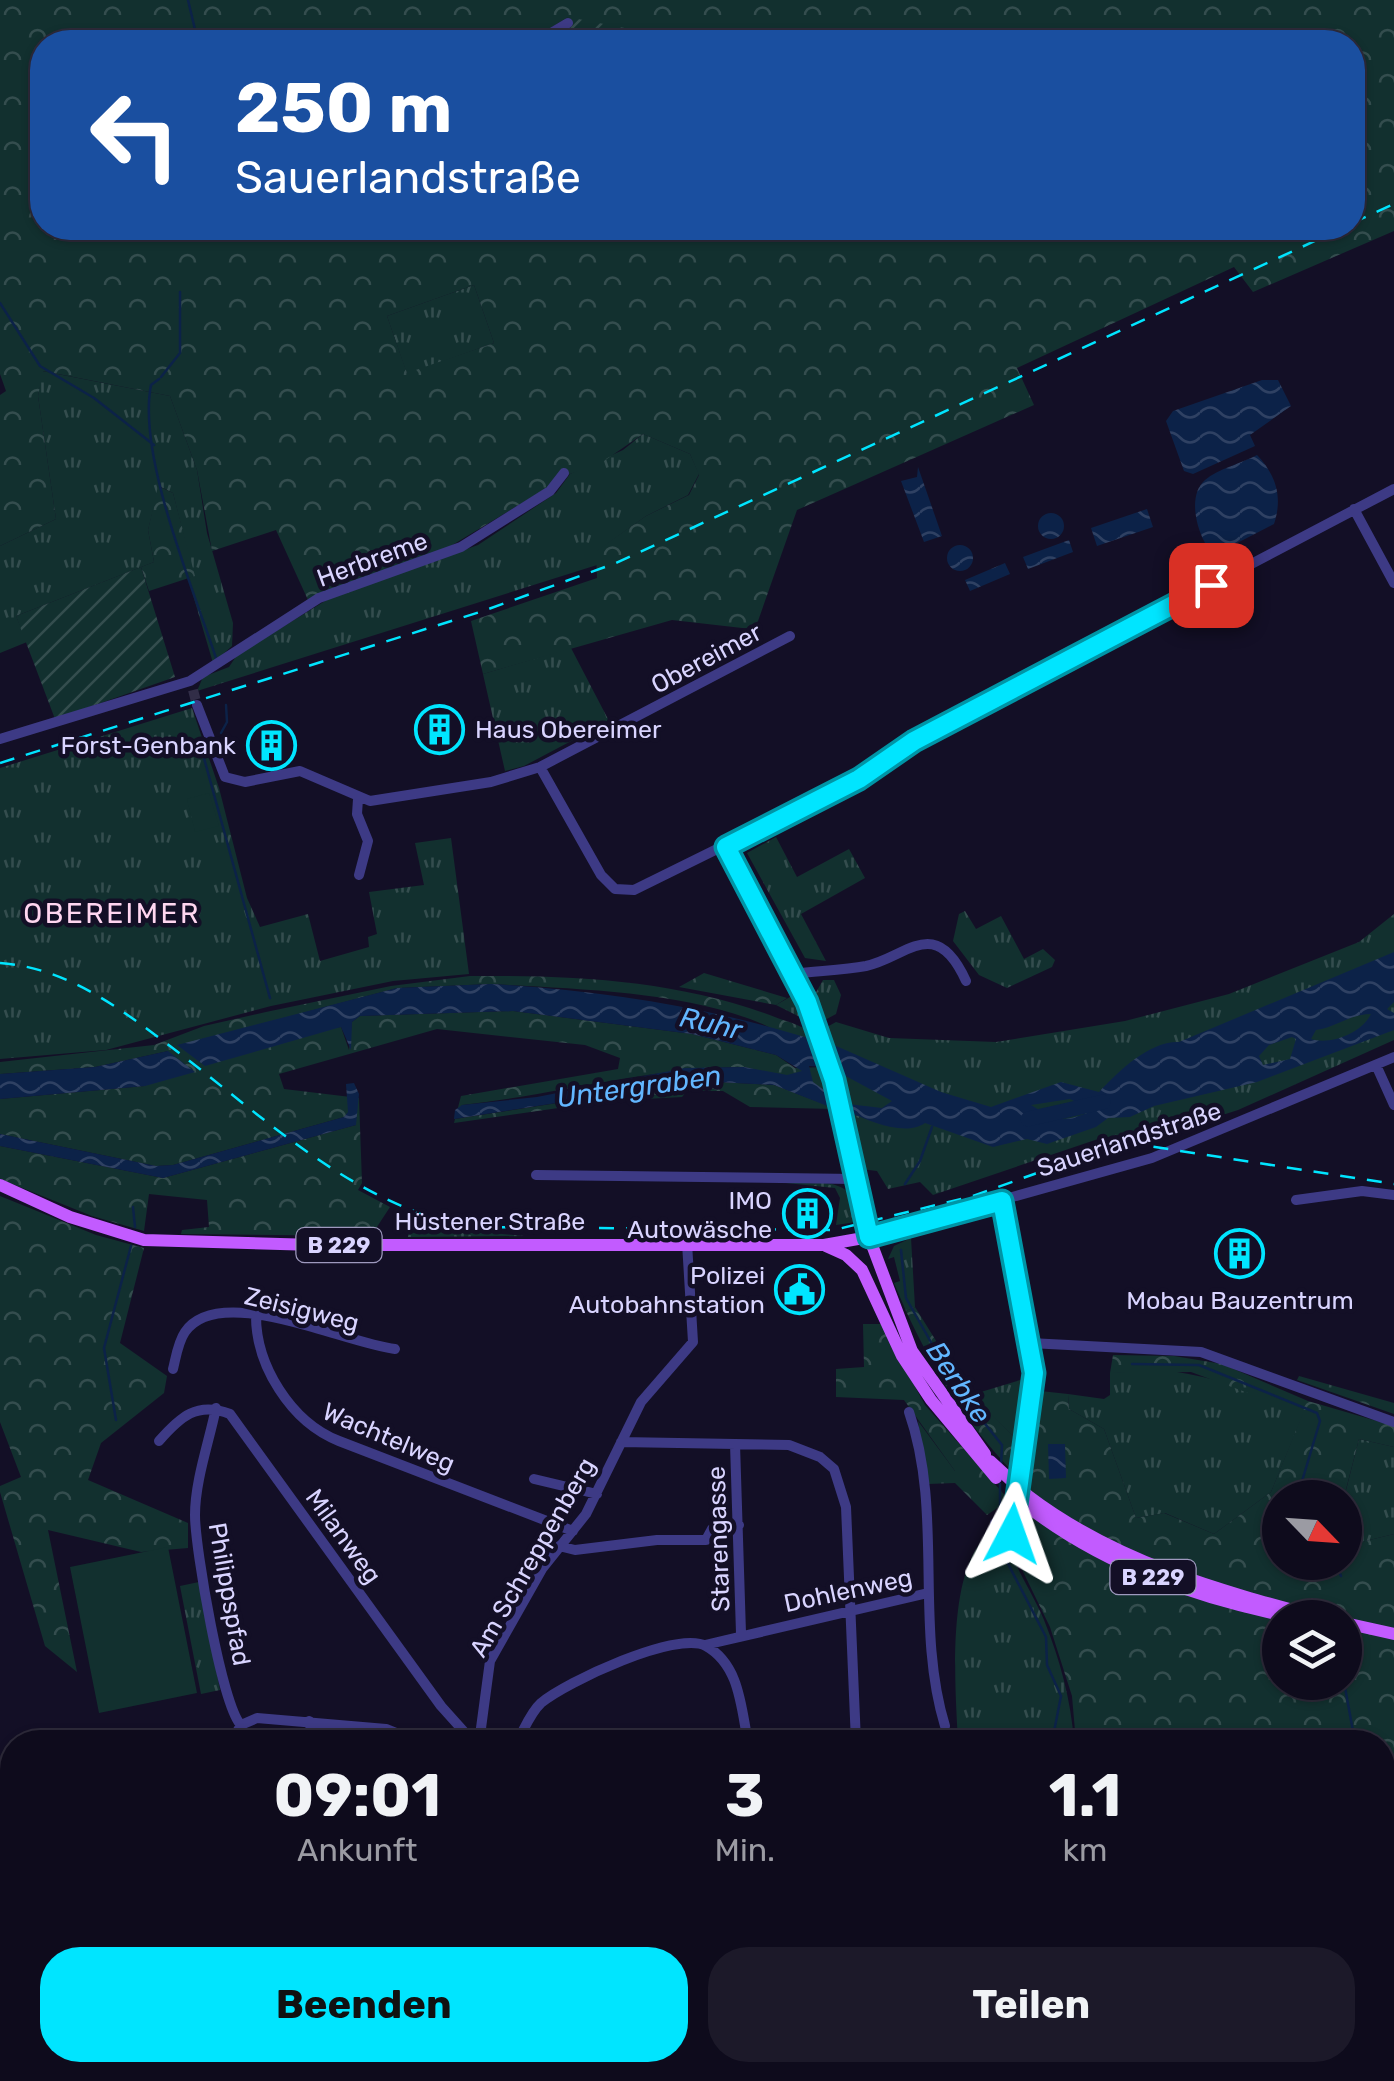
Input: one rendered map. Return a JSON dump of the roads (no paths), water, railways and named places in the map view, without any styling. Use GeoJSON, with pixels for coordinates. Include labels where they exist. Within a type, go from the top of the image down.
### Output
{"type":"FeatureCollection","features":[{"type":"Feature","properties":{"kind":"main road","name":"Hüstener Straße"},"geometry":{"type":"LineString","coordinates":[[0,1185],[70,1216],[144,1240],[316,1245],[824,1245],[869,1237]]}},
{"type":"Feature","properties":{"kind":"main road"},"geometry":{"type":"LineString","coordinates":[[862,1270],[869,1237]]}},
{"type":"Feature","properties":{"kind":"main road","name":"B 229"},"geometry":{"type":"LineString","coordinates":[[869,1237],[912,1351],[990,1461],[1059,1531],[1126,1567],[1232,1605],[1262,1612]]}},
{"type":"Feature","properties":{"kind":"main road"},"geometry":{"type":"LineString","coordinates":[[824,1245],[846,1255],[862,1270]]}},
{"type":"Feature","properties":{"kind":"main road","name":"B 229"},"geometry":{"type":"LineString","coordinates":[[862,1270],[902,1356],[931,1400],[996,1478],[1063,1522],[1138,1561],[1215,1590],[1262,1602]]}},
{"type":"Feature","properties":{"kind":"main road"},"geometry":{"type":"LineString","coordinates":[[1362,1628],[1394,1634]]}},
{"type":"Feature","properties":{"kind":"street"},"geometry":{"type":"LineString","coordinates":[[556,30],[568,23]]}},
{"type":"Feature","properties":{"kind":"street","name":"Herbreme"},"geometry":{"type":"LineString","coordinates":[[0,739],[192,686],[319,598],[461,547],[550,491],[564,473]]}},
{"type":"Feature","properties":{"kind":"street"},"geometry":{"type":"LineString","coordinates":[[540,768],[601,876],[615,889],[634,890],[859,779],[914,741],[1394,489]]}},
{"type":"Feature","properties":{"kind":"street"},"geometry":{"type":"LineString","coordinates":[[1354,509],[1394,583]]}},
{"type":"Feature","properties":{"kind":"street","name":"Obereimer"},"geometry":{"type":"LineString","coordinates":[[197,704],[225,777],[245,782],[300,771],[370,801],[456,788],[540,768],[790,636]]}},
{"type":"Feature","properties":{"kind":"street"},"geometry":{"type":"LineString","coordinates":[[358,798],[357,814],[368,842],[359,875]]}},
{"type":"Feature","properties":{"kind":"street"},"geometry":{"type":"LineString","coordinates":[[726,847],[807,1002],[834,1080],[869,1237]]}},
{"type":"Feature","properties":{"kind":"street"},"geometry":{"type":"LineString","coordinates":[[794,974],[870,965],[906,946],[921,944],[943,951],[966,980]]}},
{"type":"Feature","properties":{"kind":"street","name":"Sauerlandstraße"},"geometry":{"type":"LineString","coordinates":[[869,1237],[1165,1153],[1394,1057]]}},
{"type":"Feature","properties":{"kind":"street"},"geometry":{"type":"LineString","coordinates":[[1376,1065],[1394,1105]]}},
{"type":"Feature","properties":{"kind":"street","name":"Hüstener Straße"},"geometry":{"type":"LineString","coordinates":[[536,1175],[856,1179]]}},
{"type":"Feature","properties":{"kind":"street"},"geometry":{"type":"LineString","coordinates":[[1296,1200],[1362,1191],[1394,1195]]}},
{"type":"Feature","properties":{"kind":"street"},"geometry":{"type":"LineString","coordinates":[[1002,1201],[1034,1373],[1004,1517],[1014,1550]]}},
{"type":"Feature","properties":{"kind":"street","name":"Am Schreppenberg"},"geometry":{"type":"LineString","coordinates":[[485,1730],[490,1661],[558,1546],[573,1531],[596,1494],[650,1390],[693,1342],[688,1243]]}},
{"type":"Feature","properties":{"kind":"street","name":"Zeisigweg"},"geometry":{"type":"LineString","coordinates":[[173,1369],[186,1330],[200,1318],[218,1311],[256,1313],[369,1346],[395,1349]]}},
{"type":"Feature","properties":{"kind":"street","name":"Wachtelweg"},"geometry":{"type":"LineString","coordinates":[[256,1313],[259,1348],[302,1422],[338,1441],[573,1531]]}},
{"type":"Feature","properties":{"kind":"street"},"geometry":{"type":"LineString","coordinates":[[1030,1342],[1200,1352],[1394,1422]]}},
{"type":"Feature","properties":{"kind":"street"},"geometry":{"type":"LineString","coordinates":[[160,1441],[179,1419],[200,1408],[216,1408]]}},
{"type":"Feature","properties":{"kind":"street","name":"Philippspfad"},"geometry":{"type":"LineString","coordinates":[[216,1408],[195,1513],[201,1567],[229,1702],[241,1725]]}},
{"type":"Feature","properties":{"kind":"street","name":"Milanweg"},"geometry":{"type":"LineString","coordinates":[[216,1408],[230,1414],[441,1706],[463,1730]]}},
{"type":"Feature","properties":{"kind":"street"},"geometry":{"type":"LineString","coordinates":[[910,1412],[923,1455],[928,1593]]}},
{"type":"Feature","properties":{"kind":"street"},"geometry":{"type":"LineString","coordinates":[[621,1442],[799,1447],[834,1468],[846,1507],[855,1730]]}},
{"type":"Feature","properties":{"kind":"street","name":"Starengasse"},"geometry":{"type":"LineString","coordinates":[[735,1444],[740,1633]]}},
{"type":"Feature","properties":{"kind":"street"},"geometry":{"type":"LineString","coordinates":[[534,1479],[596,1494]]}},
{"type":"Feature","properties":{"kind":"street"},"geometry":{"type":"LineString","coordinates":[[558,1546],[575,1550],[657,1540],[706,1540],[712,1529],[739,1525]]}},
{"type":"Feature","properties":{"kind":"street","name":"Dohlenweg"},"geometry":{"type":"LineString","coordinates":[[524,1730],[542,1702],[664,1644],[680,1641],[704,1645],[740,1633],[928,1593],[938,1702],[945,1726]]}},
{"type":"Feature","properties":{"kind":"street"},"geometry":{"type":"LineString","coordinates":[[704,1645],[732,1675],[745,1730]]}},
{"type":"Feature","properties":{"kind":"street"},"geometry":{"type":"LineString","coordinates":[[238,1730],[257,1718],[388,1730]]}},
{"type":"Feature","properties":{"kind":"street"},"geometry":{"type":"LineString","coordinates":[[309,1721],[311,1730]]}},
{"type":"Feature","properties":{"kind":"water"},"geometry":{"type":"Polygon","coordinates":[[[1262,380],[1278,380],[1291,406],[1250,435],[1255,446],[1193,474],[1184,471],[1166,421],[1173,411],[1262,380]]]}},
{"type":"Feature","properties":{"kind":"water"},"geometry":{"type":"Polygon","coordinates":[[[1257,455],[1276,487],[1274,524],[1214,555],[1203,540],[1196,519],[1199,488],[1216,473],[1257,455]]]}},
{"type":"Feature","properties":{"kind":"water"},"geometry":{"type":"Polygon","coordinates":[[[918,467],[942,536],[924,542],[901,481],[917,477],[918,467]]]}},
{"type":"Feature","properties":{"kind":"water"},"geometry":{"type":"Polygon","coordinates":[[[1147,509],[1153,527],[1097,546],[1091,528],[1147,509]]]}},
{"type":"Feature","properties":{"kind":"water"},"geometry":{"type":"Polygon","coordinates":[[[1051,513],[1061,516],[1061,536],[1051,539],[1041,536],[1038,526],[1041,516],[1051,513]]]}},
{"type":"Feature","properties":{"kind":"water"},"geometry":{"type":"Polygon","coordinates":[[[1069,540],[1073,552],[1028,569],[1023,557],[1069,540]]]}},
{"type":"Feature","properties":{"kind":"water"},"geometry":{"type":"Polygon","coordinates":[[[960,545],[970,548],[970,568],[960,571],[950,568],[947,558],[950,548],[960,545]]]}},
{"type":"Feature","properties":{"kind":"water"},"geometry":{"type":"Polygon","coordinates":[[[1005,563],[1010,574],[970,591],[965,580],[1005,563]]]}},
{"type":"Feature","properties":{"kind":"water"},"geometry":{"type":"Polygon","coordinates":[[[1394,952],[1394,1002],[1387,1009],[1394,1013],[1394,1030],[1257,1082],[1154,1106],[1130,1117],[1108,1118],[1096,1127],[1047,1144],[1027,1139],[993,1147],[925,1123],[898,1128],[850,1113],[848,1104],[882,1108],[892,1101],[842,1074],[834,1045],[941,1092],[991,1107],[1061,1082],[1099,1092],[1146,1052],[1179,1042],[1394,952]],[[1371,1014],[1316,1030],[1311,1039],[1344,1036],[1360,1027],[1371,1014]],[[1292,1037],[1269,1045],[1259,1056],[1263,1065],[1290,1059],[1296,1039],[1292,1037]],[[1070,1099],[1031,1105],[1060,1118],[1093,1111],[1070,1099]]]}},
{"type":"Feature","properties":{"kind":"water","name":"Untergraben"},"geometry":{"type":"Polygon","coordinates":[[[491,984],[657,1002],[818,1041],[826,1067],[809,1066],[813,1082],[835,1098],[835,1109],[774,1085],[698,1081],[454,1119],[455,1110],[462,1105],[537,1097],[685,1068],[744,1067],[787,1075],[802,1071],[776,1055],[692,1034],[513,1011],[360,1016],[352,1022],[351,1050],[341,1027],[205,1066],[177,1045],[397,988],[491,984]]]}},
{"type":"Feature","properties":{"kind":"water"},"geometry":{"type":"Polygon","coordinates":[[[168,1051],[195,1072],[145,1086],[0,1099],[0,1074],[95,1067],[168,1051]]]}},
{"type":"Feature","properties":{"kind":"water"},"geometry":{"type":"Polygon","coordinates":[[[354,1083],[359,1094],[356,1125],[163,1178],[0,1146],[0,1134],[156,1166],[173,1165],[344,1117],[348,1112],[346,1084],[354,1083]]]}},
{"type":"Feature","properties":{"kind":"water"},"geometry":{"type":"Polygon","coordinates":[[[1048,1444],[1065,1444],[1066,1478],[1049,1479],[1048,1444]]]}},
{"type":"Feature","properties":{"kind":"waterway"},"geometry":{"type":"LineString","coordinates":[[188,0],[195,30]]}},
{"type":"Feature","properties":{"kind":"waterway"},"geometry":{"type":"LineString","coordinates":[[161,377],[180,353],[180,292]]}},
{"type":"Feature","properties":{"kind":"waterway"},"geometry":{"type":"LineString","coordinates":[[0,303],[40,366],[94,398],[154,445]]}},
{"type":"Feature","properties":{"kind":"waterway"},"geometry":{"type":"LineString","coordinates":[[159,379],[151,385],[149,414],[159,484],[216,658]]}},
{"type":"Feature","properties":{"kind":"waterway"},"geometry":{"type":"LineString","coordinates":[[221,733],[227,722],[226,705]]}},
{"type":"Feature","properties":{"kind":"waterway"},"geometry":{"type":"LineString","coordinates":[[202,751],[270,998]]}},
{"type":"Feature","properties":{"kind":"waterway","name":"Ruhr"},"geometry":{"type":"LineString","coordinates":[[1028,1119],[1103,1102]]}},
{"type":"Feature","properties":{"kind":"waterway","name":"Berbke"},"geometry":{"type":"LineString","coordinates":[[905,1184],[920,1161],[932,1127]]}},
{"type":"Feature","properties":{"kind":"waterway"},"geometry":{"type":"LineString","coordinates":[[133,1207],[135,1227]]}},
{"type":"Feature","properties":{"kind":"waterway"},"geometry":{"type":"LineString","coordinates":[[116,1420],[104,1348],[131,1246]]}},
{"type":"Feature","properties":{"kind":"waterway","name":"Berbke"},"geometry":{"type":"LineString","coordinates":[[901,1250],[906,1298],[958,1390],[1002,1445],[1001,1466]]}},
{"type":"Feature","properties":{"kind":"waterway"},"geometry":{"type":"LineString","coordinates":[[1132,1364],[1199,1365],[1317,1413],[1320,1421],[1302,1480]]}},
{"type":"Feature","properties":{"kind":"waterway","name":"Berbke"},"geometry":{"type":"LineString","coordinates":[[1000,1484],[1000,1516]]}},
{"type":"Feature","properties":{"kind":"waterway","name":"Berbke"},"geometry":{"type":"LineString","coordinates":[[1000,1524],[1002,1552],[1046,1637],[1047,1665],[1061,1696],[1054,1730]]}},
{"type":"Feature","properties":{"kind":"waterway"},"geometry":{"type":"LineString","coordinates":[[1347,1700],[1353,1730]]}},
{"type":"Feature","properties":{"kind":"tunnel"},"geometry":{"type":"LineString","coordinates":[[193,690],[197,705]]}},
{"type":"Feature","properties":{"kind":"railway"},"geometry":{"type":"LineString","coordinates":[[1365,217],[1394,204]]}},
{"type":"Feature","properties":{"kind":"railway"},"geometry":{"type":"LineString","coordinates":[[0,763],[483,611],[616,563],[1317,240]]}},
{"type":"Feature","properties":{"kind":"railway"},"geometry":{"type":"LineString","coordinates":[[0,963],[48,973],[91,992],[151,1031],[275,1128],[348,1179],[427,1216],[470,1227],[834,1230],[973,1196],[1101,1150],[1142,1145],[1394,1184]]}},
{"type":"Feature","properties":{"kind":"place","name":"Haus Obereimer"},"geometry":{"type":"Point","coordinates":[440,729]}},
{"type":"Feature","properties":{"kind":"place","name":"Forst-Genbank"},"geometry":{"type":"Point","coordinates":[271,745]}},
{"type":"Feature","properties":{"kind":"place","name":"IMO Autowäsche"},"geometry":{"type":"Point","coordinates":[807,1214]}},
{"type":"Feature","properties":{"kind":"place","name":"Mobau Bauzentrum"},"geometry":{"type":"Point","coordinates":[1240,1254]}},
{"type":"Feature","properties":{"kind":"place","name":"Polizei Autobahnstation"},"geometry":{"type":"Point","coordinates":[800,1289]}},
{"type":"Feature","properties":{"kind":"district","name":"OBEREIMER"},"geometry":{"type":"Point","coordinates":[112,913]}}]}
